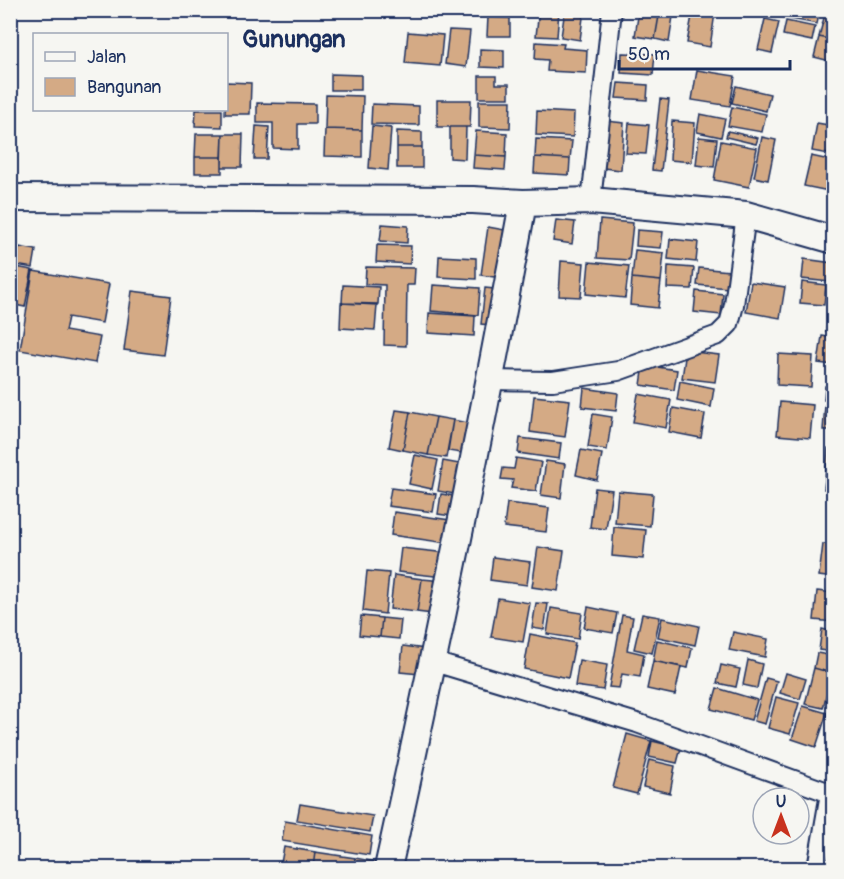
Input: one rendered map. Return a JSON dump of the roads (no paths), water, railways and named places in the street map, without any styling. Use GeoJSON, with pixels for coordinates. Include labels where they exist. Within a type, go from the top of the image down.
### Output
{"type":"FeatureCollection","features":[{"type":"Feature","properties":{"kind":"street"},"geometry":{"type":"LineString","coordinates":[[591,201],[612,10]]}},
{"type":"Feature","properties":{"kind":"street"},"geometry":{"type":"LineString","coordinates":[[10,198],[461,200],[523,203],[591,201],[746,215],[834,240]]}},
{"type":"Feature","properties":{"kind":"street"},"geometry":{"type":"LineString","coordinates":[[388,868],[434,662],[491,380],[523,203]]}},
{"type":"Feature","properties":{"kind":"street"},"geometry":{"type":"LineString","coordinates":[[491,380],[553,381],[618,371],[718,335],[729,324],[734,305],[746,215]]}},
{"type":"Feature","properties":{"kind":"street"},"geometry":{"type":"LineString","coordinates":[[434,662],[637,723],[832,793],[817,868]]}},
{"type":"Feature","properties":{"kind":"district","name":"Gunungan"},"geometry":{"type":"Point","coordinates":[294,39]}}]}
